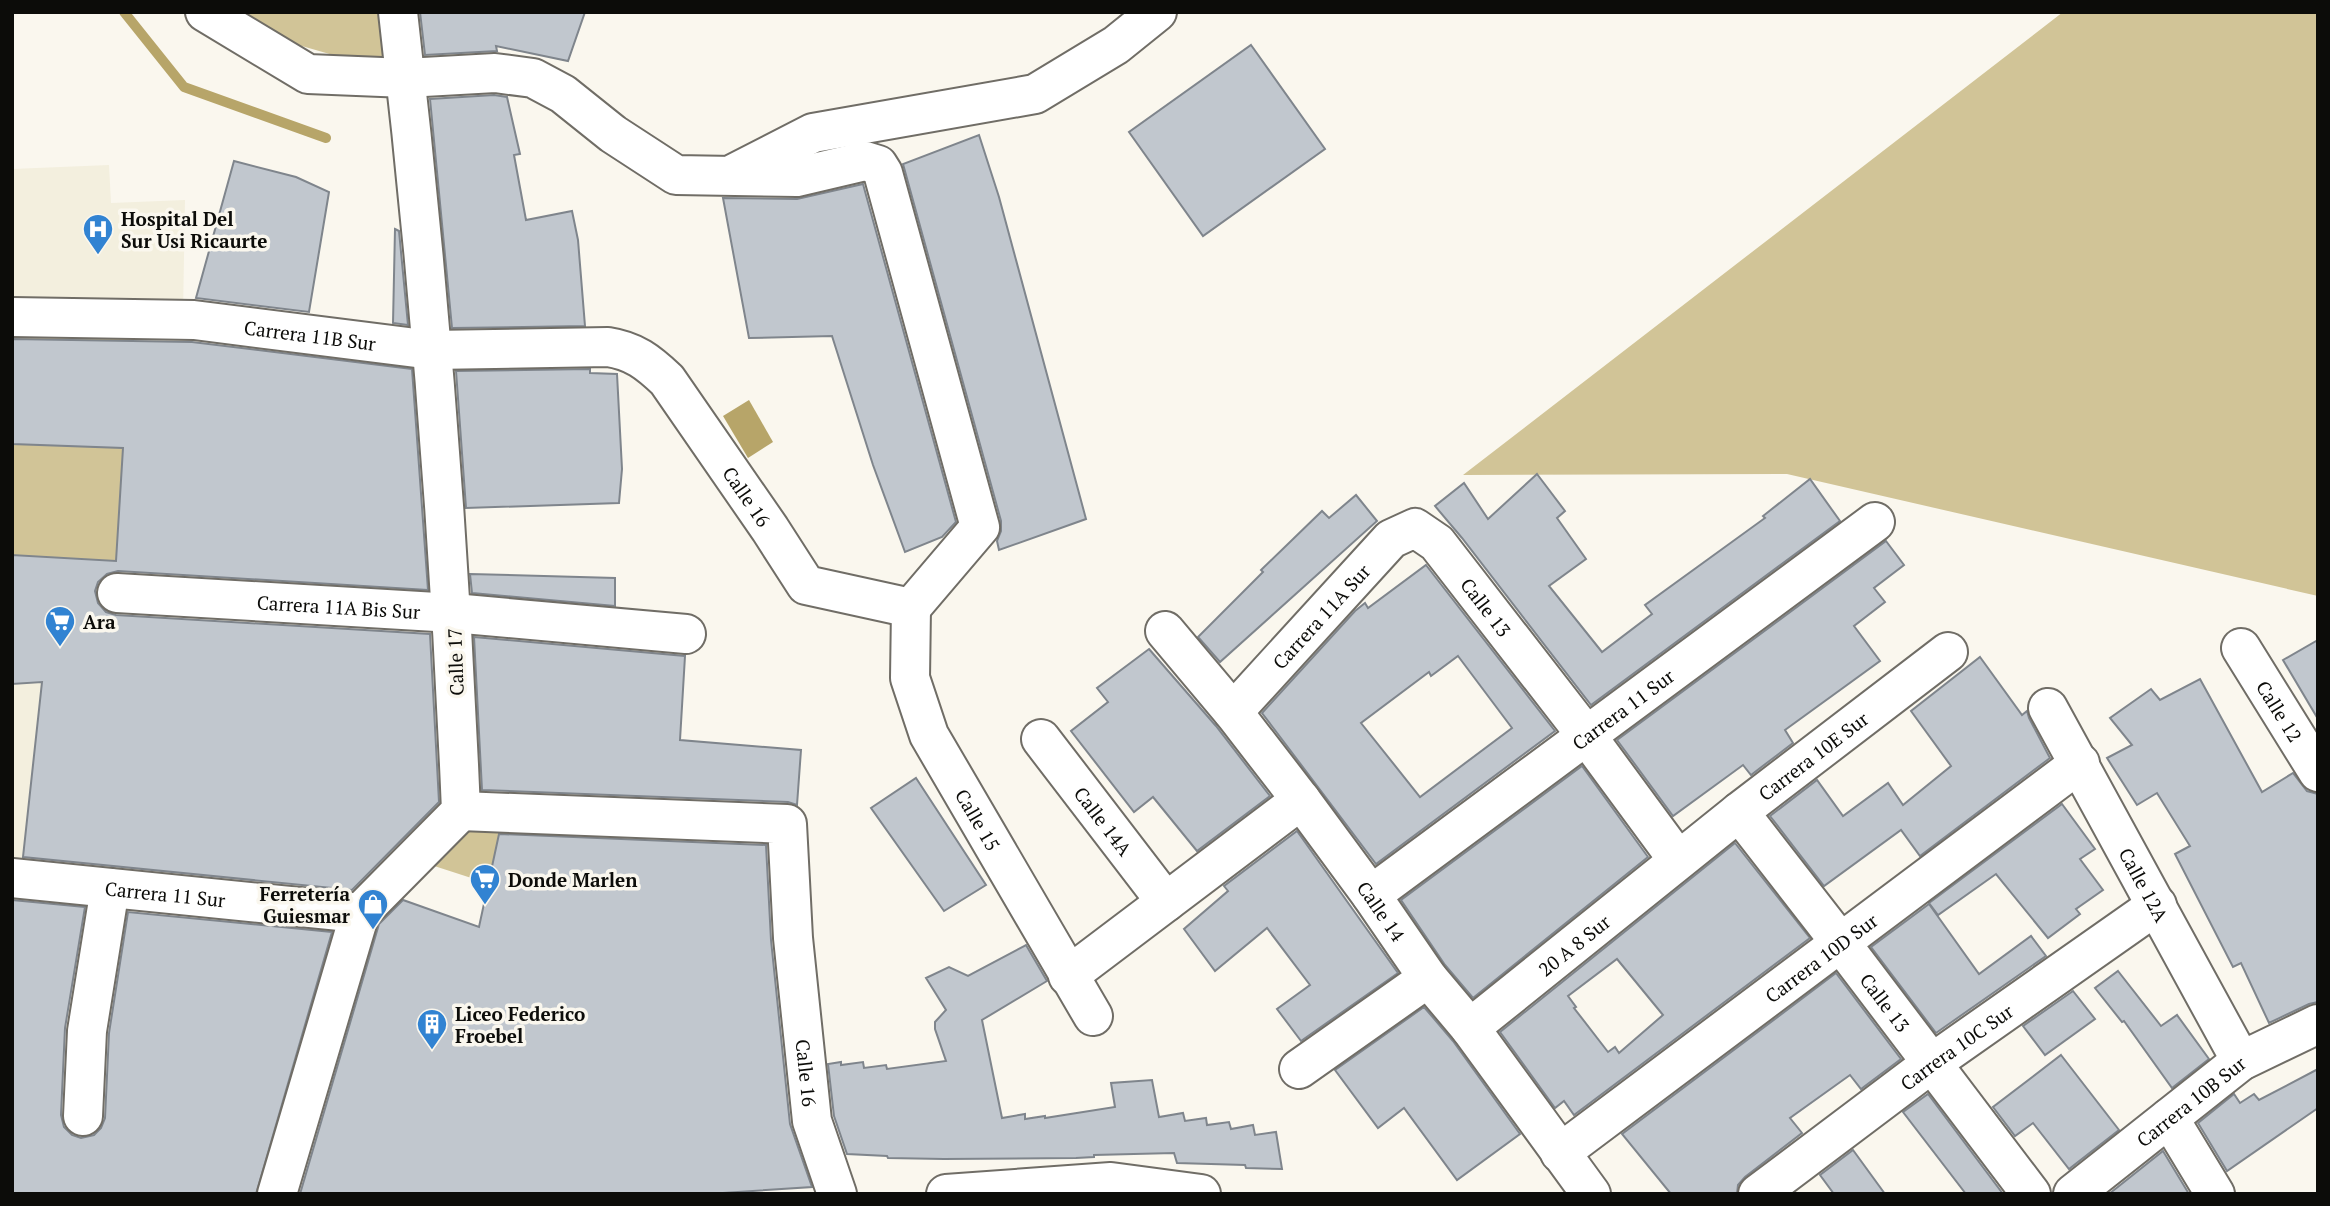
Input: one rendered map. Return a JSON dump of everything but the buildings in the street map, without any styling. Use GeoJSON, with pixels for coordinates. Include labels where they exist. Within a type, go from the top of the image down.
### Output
{"type":"FeatureCollection","features":[{"type":"Feature","properties":{"kind":"street","name":"Calle 17"},"geometry":{"type":"LineString","coordinates":[[398,12],[432,350],[453,613],[461,811]]}},
{"type":"Feature","properties":{"kind":"street"},"geometry":{"type":"LineString","coordinates":[[729,176],[813,133],[1035,94],[1116,45],[1157,12]]}},
{"type":"Feature","properties":{"kind":"street"},"geometry":{"type":"LineString","coordinates":[[215,16],[308,74],[406,78],[495,74],[533,78],[564,94],[613,134],[676,175],[797,177],[865,161],[878,164],[883,173],[981,527],[911,608]]}},
{"type":"Feature","properties":{"kind":"street","name":"Carrera 11B Sur"},"geometry":{"type":"LineString","coordinates":[[12,317],[194,320],[432,350],[608,347]]}},
{"type":"Feature","properties":{"kind":"street","name":"Calle 16"},"geometry":{"type":"LineString","coordinates":[[608,347],[628,350],[648,362],[667,380],[771,529],[806,585],[911,608]]}},
{"type":"Feature","properties":{"kind":"street","name":"Carrera 11 Sur"},"geometry":{"type":"LineString","coordinates":[[1371,895],[1875,522]]}},
{"type":"Feature","properties":{"kind":"street","name":"Calle 13"},"geometry":{"type":"LineString","coordinates":[[1415,528],[1437,543],[1586,735],[1678,860]]}},
{"type":"Feature","properties":{"kind":"street","name":"Carrera 11A Sur"},"geometry":{"type":"LineString","coordinates":[[1233,712],[1391,539],[1415,528]]}},
{"type":"Feature","properties":{"kind":"street","name":"Carrera 11A Bis Sur"},"geometry":{"type":"LineString","coordinates":[[117,593],[453,613],[686,635]]}},
{"type":"Feature","properties":{"kind":"street","name":"Calle 15"},"geometry":{"type":"LineString","coordinates":[[911,608],[910,678],[929,735],[1093,1016]]}},
{"type":"Feature","properties":{"kind":"street","name":"Calle 14"},"geometry":{"type":"LineString","coordinates":[[1165,631],[1233,712],[1301,800],[1428,978],[1470,1028],[1591,1194]]}},
{"type":"Feature","properties":{"kind":"street","name":"Calle 12"},"geometry":{"type":"LineString","coordinates":[[2241,648],[2318,772]]}},
{"type":"Feature","properties":{"kind":"street","name":"Carrera 10E Sur"},"geometry":{"type":"LineString","coordinates":[[1678,860],[1948,652]]}},
{"type":"Feature","properties":{"kind":"street","name":"Calle 12A"},"geometry":{"type":"LineString","coordinates":[[2048,708],[2241,1061]]}},
{"type":"Feature","properties":{"kind":"street","name":"Calle 14A"},"geometry":{"type":"LineString","coordinates":[[1041,739],[1166,902]]}},
{"type":"Feature","properties":{"kind":"street","name":"Carrera 10D Sur"},"geometry":{"type":"LineString","coordinates":[[1560,1153],[2080,763]]}},
{"type":"Feature","properties":{"kind":"street"},"geometry":{"type":"LineString","coordinates":[[1068,976],[1301,800]]}},
{"type":"Feature","properties":{"kind":"street"},"geometry":{"type":"LineString","coordinates":[[277,1194],[360,913],[461,811]]}},
{"type":"Feature","properties":{"kind":"street","name":"Calle 16"},"geometry":{"type":"LineString","coordinates":[[461,811],[787,824],[793,938],[812,1121],[836,1194]]}},
{"type":"Feature","properties":{"kind":"street","name":"Calle 13"},"geometry":{"type":"LineString","coordinates":[[1739,812],[2031,1194]]}},
{"type":"Feature","properties":{"kind":"street","name":"20 A 8 Sur"},"geometry":{"type":"LineString","coordinates":[[1470,1028],[1678,860]]}},
{"type":"Feature","properties":{"kind":"street","name":"Carrera 11 Sur"},"geometry":{"type":"LineString","coordinates":[[12,878],[360,913]]}},
{"type":"Feature","properties":{"kind":"street"},"geometry":{"type":"LineString","coordinates":[[83,1116],[87,1031],[110,888]]}},
{"type":"Feature","properties":{"kind":"street","name":"Carrera 10C Sur"},"geometry":{"type":"LineString","coordinates":[[1758,1194],[1932,1063],[2157,905]]}},
{"type":"Feature","properties":{"kind":"street"},"geometry":{"type":"LineString","coordinates":[[1299,1069],[1428,978]]}},
{"type":"Feature","properties":{"kind":"street","name":"Carrera 10B Sur"},"geometry":{"type":"LineString","coordinates":[[2073,1194],[2241,1061],[2318,1024]]}},
{"type":"Feature","properties":{"kind":"street"},"geometry":{"type":"LineString","coordinates":[[2169,1118],[2215,1194]]}},
{"type":"Feature","properties":{"kind":"street"},"geometry":{"type":"LineString","coordinates":[[946,1194],[1111,1182],[1201,1194]]}},
{"type":"Feature","properties":{"kind":"shaded area"},"geometry":{"type":"Polygon","coordinates":[[[224,12],[392,12],[406,76],[222,23],[224,12]]]}},
{"type":"Feature","properties":{"kind":"shaded area"},"geometry":{"type":"Polygon","coordinates":[[[2063,12],[2318,12],[2318,596],[1787,474],[1463,475],[2063,12]]]}},
{"type":"Feature","properties":{"kind":"shaded area","name":"Hospital Del Sur Usi Ricaurte"},"geometry":{"type":"Polygon","coordinates":[[[109,165],[111,203],[185,200],[183,314],[12,308],[12,169],[109,165]]]}},
{"type":"Feature","properties":{"kind":"shaded area"},"geometry":{"type":"Polygon","coordinates":[[[14,338],[130,339],[116,561],[12,555],[14,338]]]}},
{"type":"Feature","properties":{"kind":"shaded area"},"geometry":{"type":"Polygon","coordinates":[[[749,400],[773,442],[748,458],[723,416],[749,400]]]}},
{"type":"Feature","properties":{"kind":"shaded area"},"geometry":{"type":"Polygon","coordinates":[[[42,682],[23,864],[12,864],[12,684],[42,682]]]}},
{"type":"Feature","properties":{"kind":"shaded area"},"geometry":{"type":"Polygon","coordinates":[[[467,823],[563,824],[570,910],[425,863],[467,823]]]}},
{"type":"Feature","properties":{"kind":"waterway"},"geometry":{"type":"LineString","coordinates":[[124,12],[184,87],[326,138]]}},
{"type":"Feature","properties":{"kind":"place","name":"Hospital Del Sur Usi Ricaurte"},"geometry":{"type":"Point","coordinates":[98,256]}},
{"type":"Feature","properties":{"kind":"place","name":"Ara"},"geometry":{"type":"Point","coordinates":[60,648]}},
{"type":"Feature","properties":{"kind":"place","name":"Donde Marlen"},"geometry":{"type":"Point","coordinates":[485,906]}},
{"type":"Feature","properties":{"kind":"place","name":"Ferretería Guiesmar"},"geometry":{"type":"Point","coordinates":[373,931]}},
{"type":"Feature","properties":{"kind":"place","name":"Liceo Federico Froebel"},"geometry":{"type":"Point","coordinates":[432,1051]}}]}
